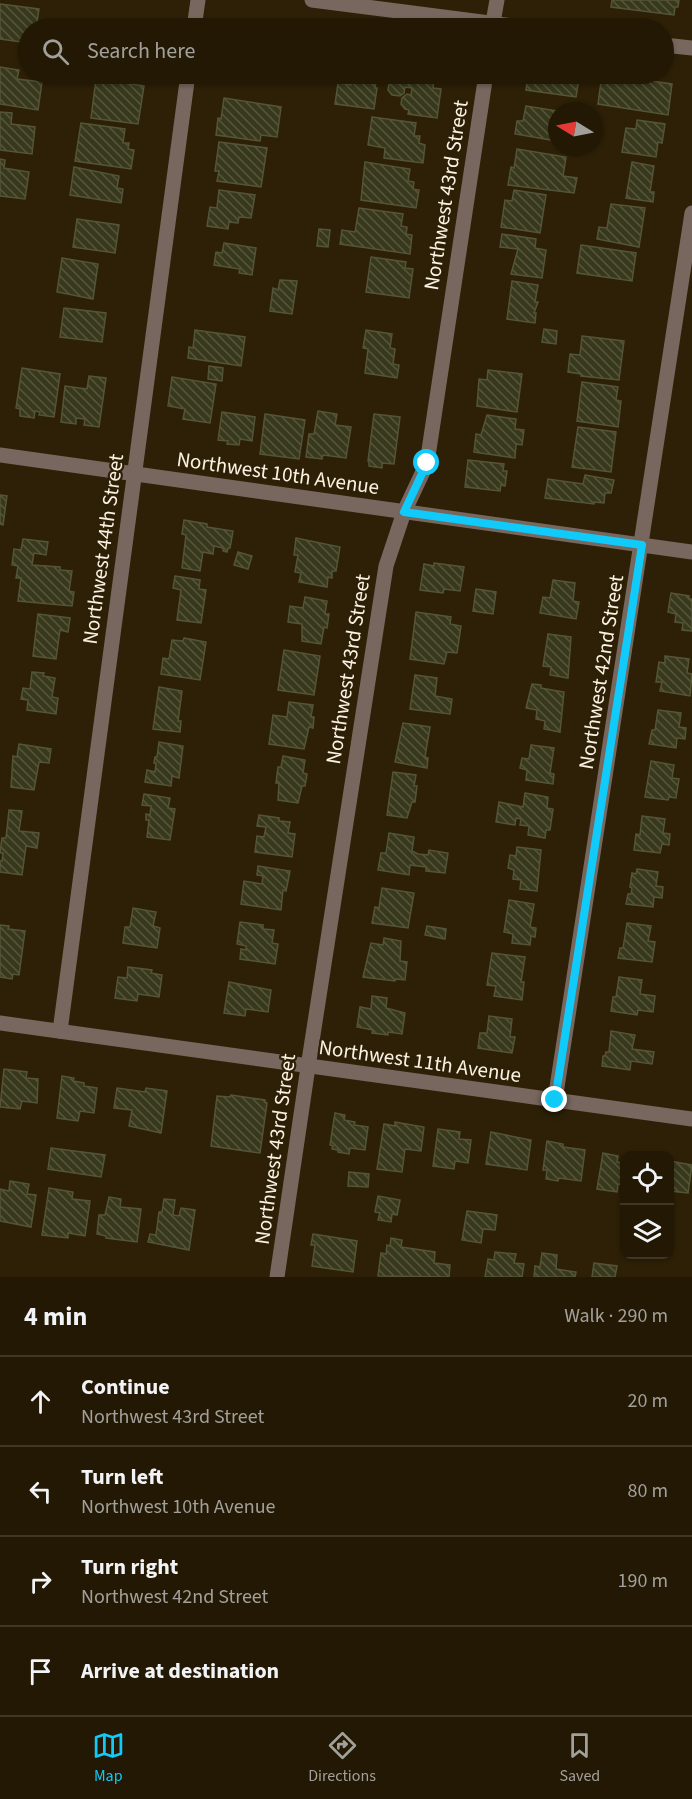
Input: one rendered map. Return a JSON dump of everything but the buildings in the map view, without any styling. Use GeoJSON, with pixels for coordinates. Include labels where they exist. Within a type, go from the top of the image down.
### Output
{"type":"FeatureCollection","features":[{"type":"Feature","properties":{"kind":"street"},"geometry":{"type":"LineString","coordinates":[[195,18],[198,0]]}},
{"type":"Feature","properties":{"kind":"street"},"geometry":{"type":"LineString","coordinates":[[312,0],[437,18]]}},
{"type":"Feature","properties":{"kind":"street"},"geometry":{"type":"LineString","coordinates":[[494,18],[496,0]]}},
{"type":"Feature","properties":{"kind":"street"},"geometry":{"type":"LineString","coordinates":[[674,46],[692,48]]}},
{"type":"Feature","properties":{"kind":"street","name":"Northwest 44th Street"},"geometry":{"type":"LineString","coordinates":[[60,1031],[187,84]]}},
{"type":"Feature","properties":{"kind":"street","name":"Northwest 43rd Street"},"geometry":{"type":"LineString","coordinates":[[278,1277],[308,1067],[386,566],[404,512],[427,463],[484,84]]}},
{"type":"Feature","properties":{"kind":"street","name":"Northwest 42nd Street"},"geometry":{"type":"LineString","coordinates":[[555,1100],[692,213]]}},
{"type":"Feature","properties":{"kind":"street","name":"Northwest 10th Avenue"},"geometry":{"type":"LineString","coordinates":[[0,455],[692,552]]}},
{"type":"Feature","properties":{"kind":"street","name":"Northwest 11th Avenue"},"geometry":{"type":"LineString","coordinates":[[0,1023],[692,1119]]}},
{"type":"Feature","properties":{"kind":"route"},"geometry":{"type":"LineString","coordinates":[[427,463],[404,512],[642,545],[555,1100]]}}]}
